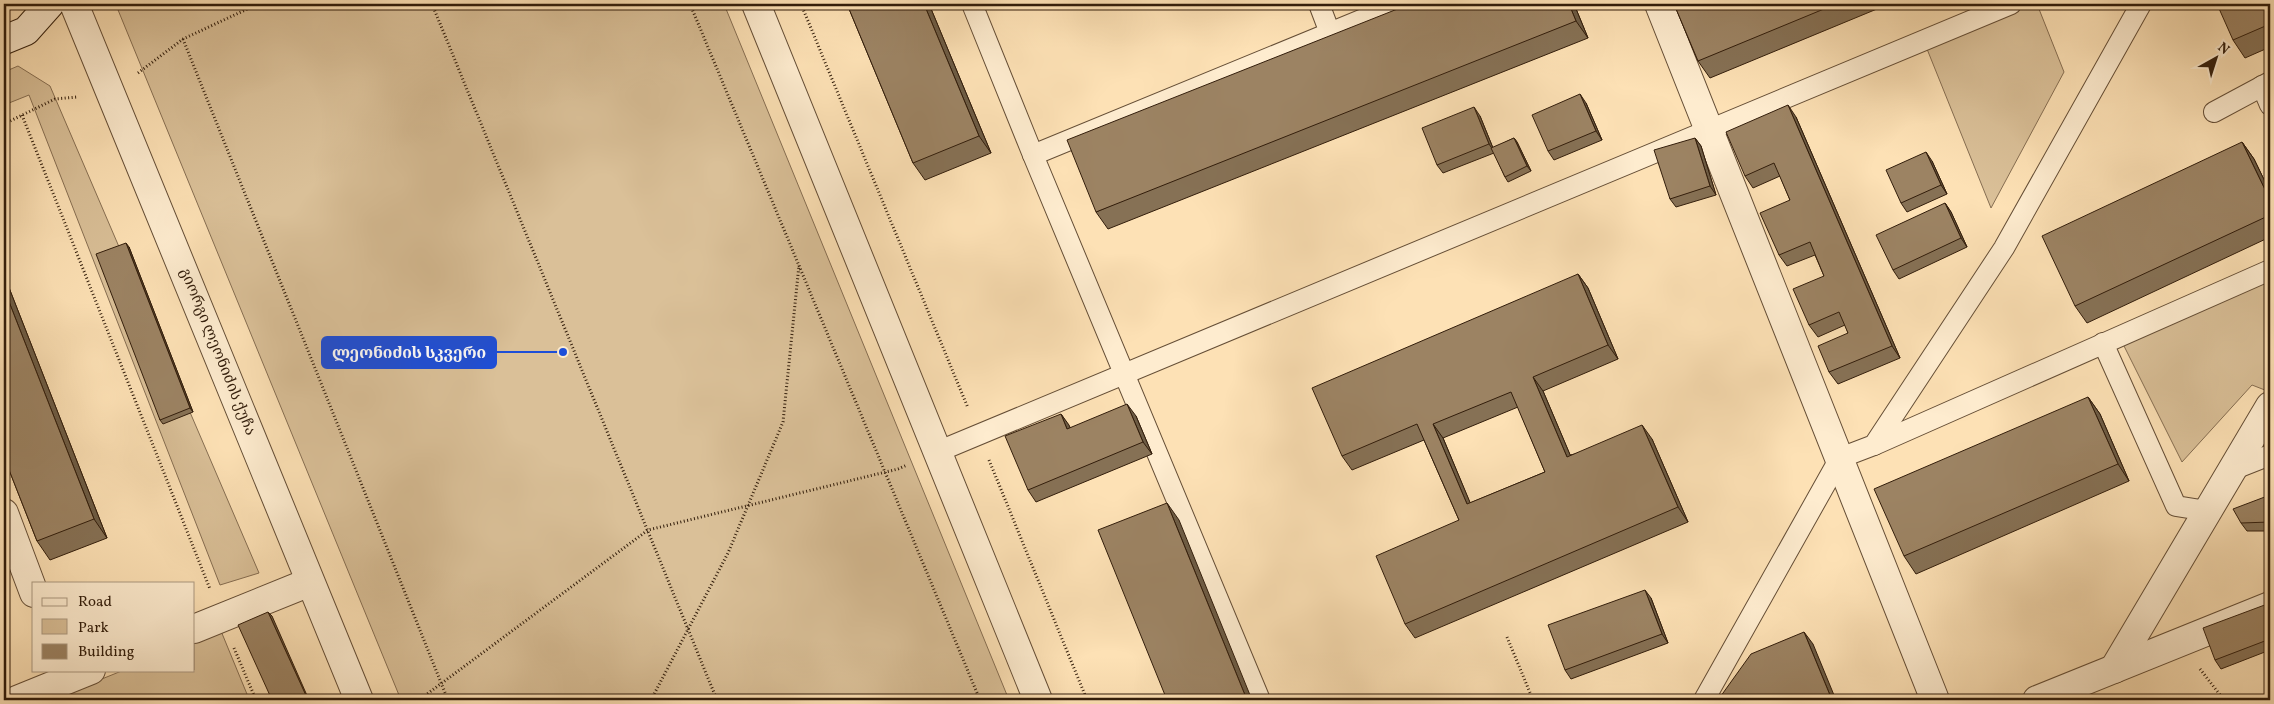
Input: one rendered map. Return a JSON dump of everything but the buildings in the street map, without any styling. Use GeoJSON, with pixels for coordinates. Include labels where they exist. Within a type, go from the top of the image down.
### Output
{"type":"FeatureCollection","features":[{"type":"Feature","properties":{"kind":"street"},"geometry":{"type":"LineString","coordinates":[[4,40],[26,31],[50,4]]}},
{"type":"Feature","properties":{"kind":"street","name":"გიორგი ლეონიძის ქუჩა"},"geometry":{"type":"LineString","coordinates":[[74,4],[358,700]]}},
{"type":"Feature","properties":{"kind":"street"},"geometry":{"type":"LineString","coordinates":[[756,4],[1038,700]]}},
{"type":"Feature","properties":{"kind":"street"},"geometry":{"type":"LineString","coordinates":[[1659,4],[1935,700]]}},
{"type":"Feature","properties":{"kind":"street"},"geometry":{"type":"LineString","coordinates":[[2114,669],[2270,406]]}},
{"type":"Feature","properties":{"kind":"street"},"geometry":{"type":"LineString","coordinates":[[4,513],[32,588]]}},
{"type":"Feature","properties":{"kind":"street"},"geometry":{"type":"LineString","coordinates":[[195,629],[310,582]]}},
{"type":"Feature","properties":{"kind":"street"},"geometry":{"type":"LineString","coordinates":[[2037,700],[2073,693],[2114,669],[2270,606]]}},
{"type":"Feature","properties":{"kind":"street"},"geometry":{"type":"LineString","coordinates":[[17,700],[64,675],[80,672]]}},
{"type":"Feature","properties":{"kind":"lane"},"geometry":{"type":"LineString","coordinates":[[972,4],[1032,155],[1125,373],[1260,700]]}},
{"type":"Feature","properties":{"kind":"lane"},"geometry":{"type":"LineString","coordinates":[[1319,4],[1330,32]]}},
{"type":"Feature","properties":{"kind":"lane"},"geometry":{"type":"LineString","coordinates":[[1032,155],[1400,4]]}},
{"type":"Feature","properties":{"kind":"lane"},"geometry":{"type":"LineString","coordinates":[[937,452],[2011,4]]}},
{"type":"Feature","properties":{"kind":"lane"},"geometry":{"type":"LineString","coordinates":[[1874,445],[2004,248],[2142,4]]}},
{"type":"Feature","properties":{"kind":"lane"},"geometry":{"type":"LineString","coordinates":[[2214,112],[2266,84],[2270,105]]}},
{"type":"Feature","properties":{"kind":"lane"},"geometry":{"type":"LineString","coordinates":[[1704,700],[1840,458],[1874,445],[2270,270]]}},
{"type":"Feature","properties":{"kind":"lane"},"geometry":{"type":"LineString","coordinates":[[2104,343],[2176,506],[2207,512]]}},
{"type":"Feature","properties":{"kind":"lane"},"geometry":{"type":"LineString","coordinates":[[2232,470],[2270,455]]}},
{"type":"Feature","properties":{"kind":"path"},"geometry":{"type":"LineString","coordinates":[[432,4],[718,700]]}},
{"type":"Feature","properties":{"kind":"path"},"geometry":{"type":"LineString","coordinates":[[690,4],[980,700]]}},
{"type":"Feature","properties":{"kind":"path"},"geometry":{"type":"LineString","coordinates":[[801,4],[1087,700]]}},
{"type":"Feature","properties":{"kind":"path"},"geometry":{"type":"LineString","coordinates":[[183,39],[448,700]]}},
{"type":"Feature","properties":{"kind":"path"},"geometry":{"type":"LineString","coordinates":[[22,115],[256,700]]}},
{"type":"Feature","properties":{"kind":"path"},"geometry":{"type":"LineString","coordinates":[[651,700],[728,553],[783,422],[799,264]]}},
{"type":"Feature","properties":{"kind":"path"},"geometry":{"type":"LineString","coordinates":[[419,700],[648,530],[898,469],[937,452]]}},
{"type":"Feature","properties":{"kind":"path"},"geometry":{"type":"LineString","coordinates":[[1507,637],[1533,700]]}},
{"type":"Feature","properties":{"kind":"green space"},"geometry":{"type":"Polygon","coordinates":[[[724,4],[1009,700],[401,700],[116,5],[724,4]]]}},
{"type":"Feature","properties":{"kind":"green space"},"geometry":{"type":"Polygon","coordinates":[[[2033,4],[2037,4],[2064,72],[1991,208],[1927,49],[2033,4]]]}},
{"type":"Feature","properties":{"kind":"green space"},"geometry":{"type":"Polygon","coordinates":[[[18,66],[50,86],[259,573],[220,585],[29,95],[4,105],[4,72],[18,66]]]}},
{"type":"Feature","properties":{"kind":"green space"},"geometry":{"type":"Polygon","coordinates":[[[2270,280],[2270,392],[2252,385],[2182,462],[2123,344],[2270,280]]]}},
{"type":"Feature","properties":{"kind":"green space"},"geometry":{"type":"Polygon","coordinates":[[[221,631],[249,699],[50,700],[119,672],[195,672],[195,642],[221,631]]]}},
{"type":"Feature","properties":{"kind":"place","name":"ლეონიძის სკვერი"},"geometry":{"type":"Point","coordinates":[563,352]}}]}
